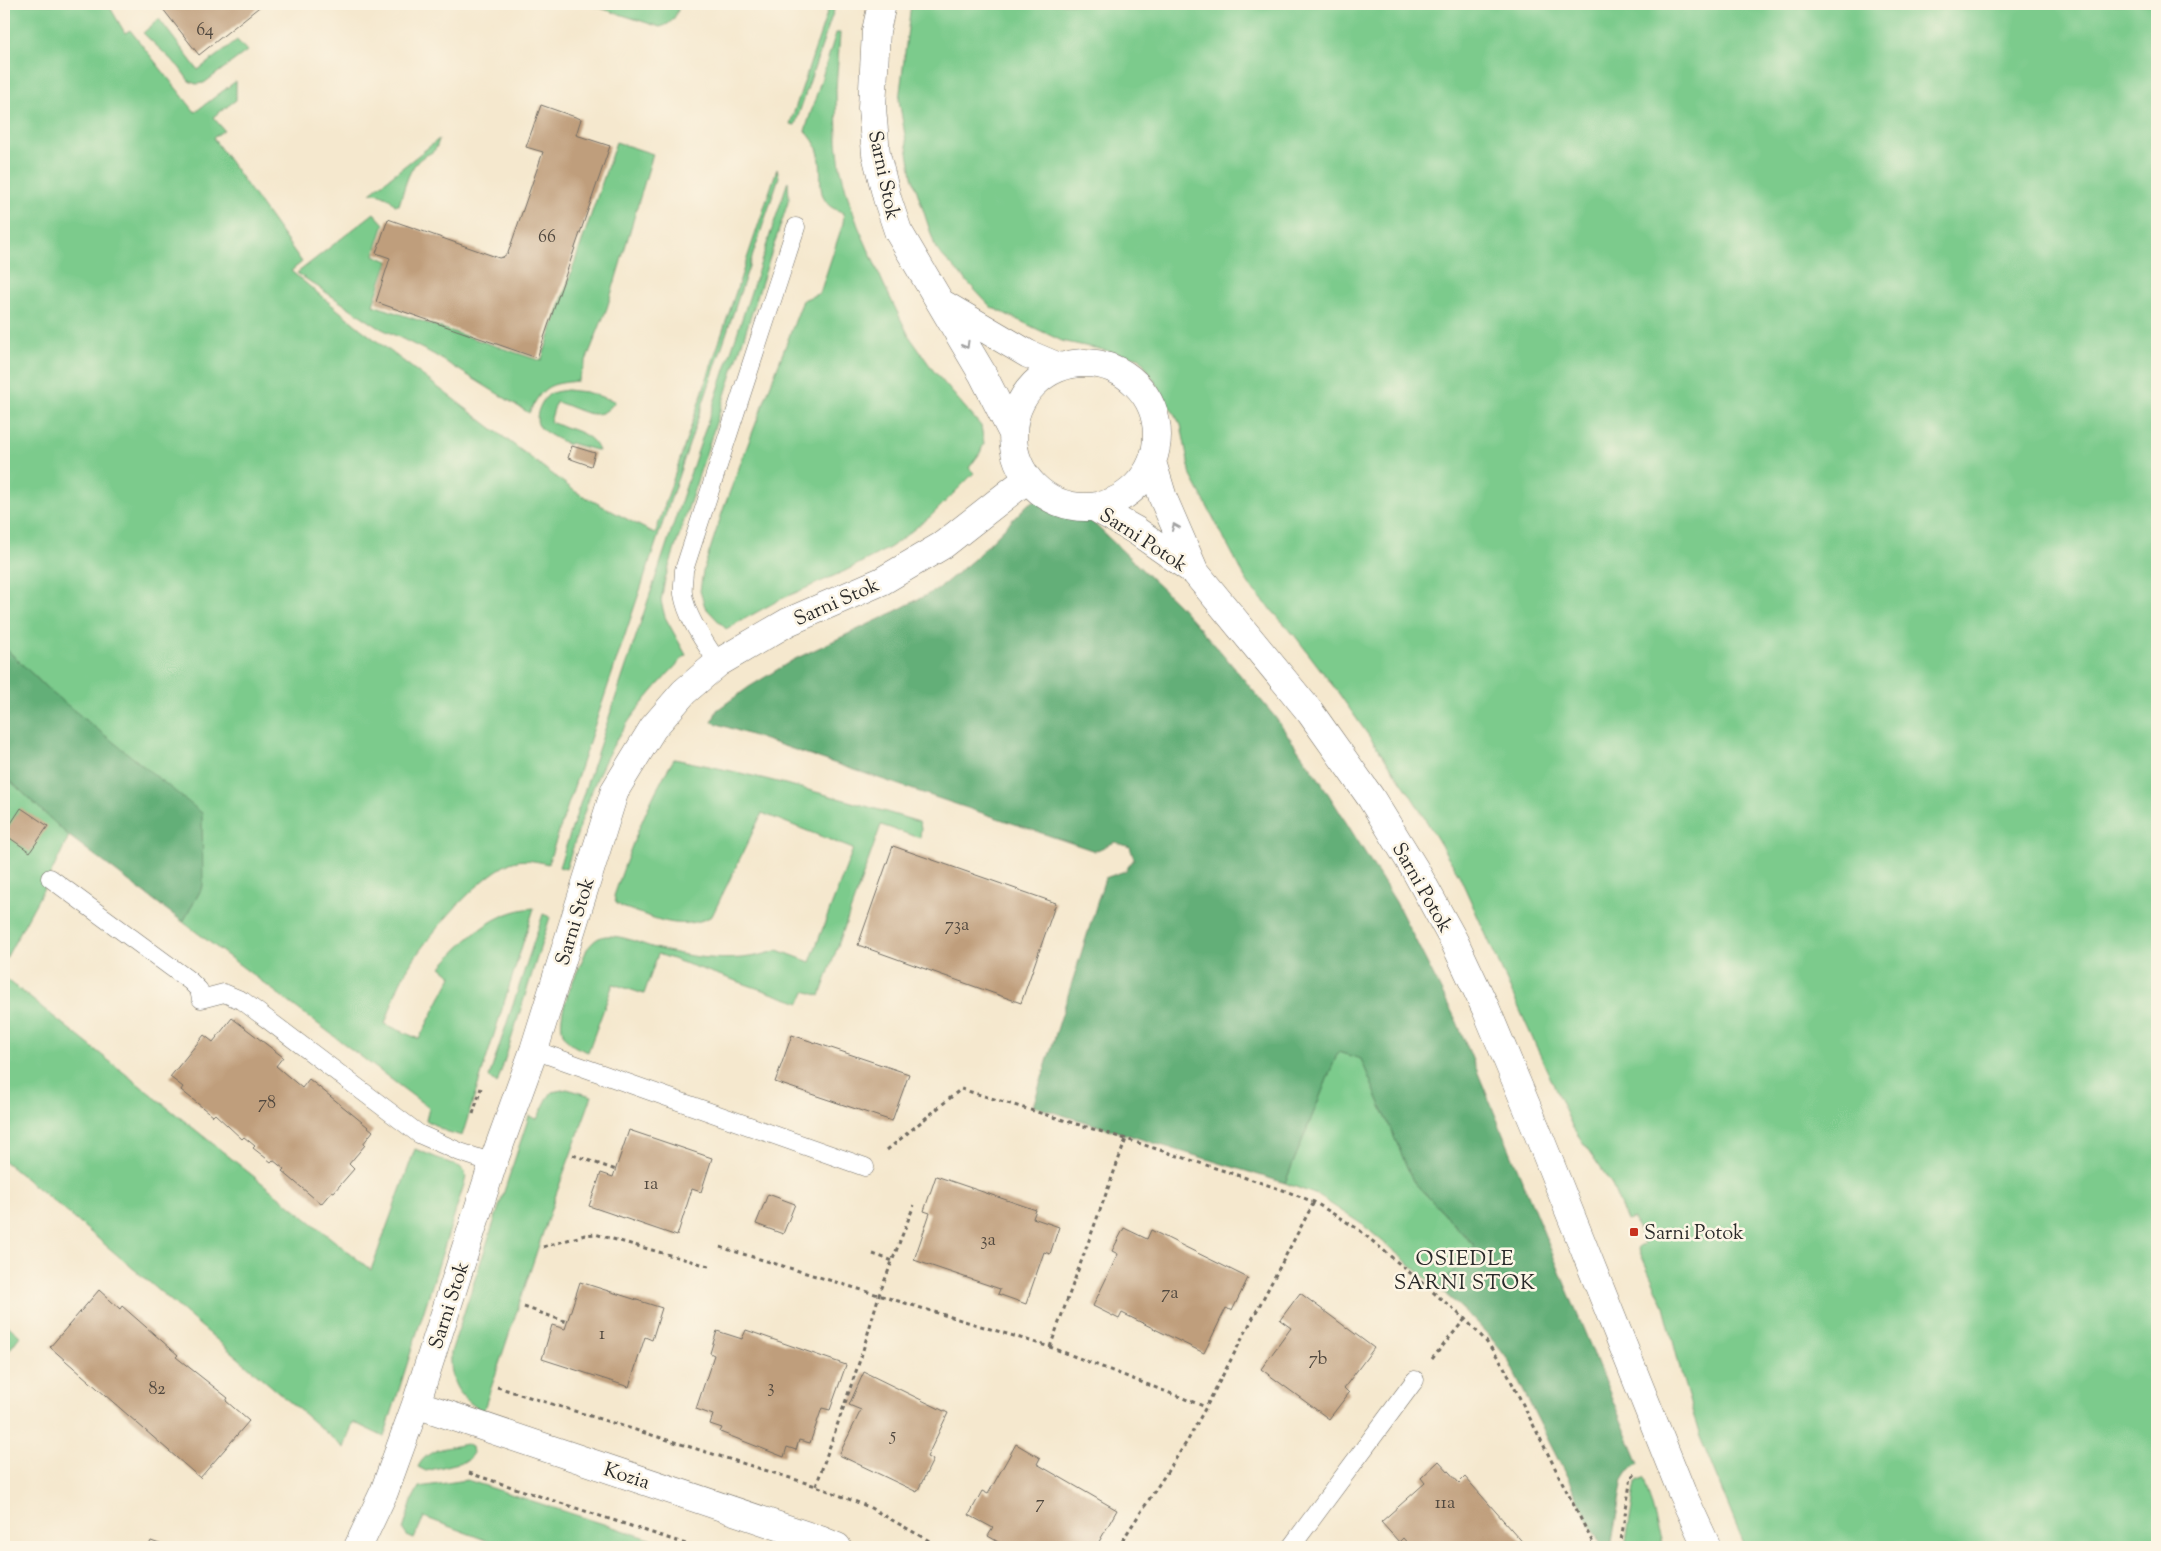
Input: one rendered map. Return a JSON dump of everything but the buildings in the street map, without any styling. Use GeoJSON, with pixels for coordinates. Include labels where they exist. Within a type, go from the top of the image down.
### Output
{"type":"FeatureCollection","features":[{"type":"Feature","properties":{"kind":"street","name":"Sarni Stok"},"geometry":{"type":"LineString","coordinates":[[882,4],[876,31],[872,108],[876,154],[898,231],[982,373],[1013,434]]}},
{"type":"Feature","properties":{"kind":"street","name":"Sarni Stok"},"geometry":{"type":"LineString","coordinates":[[942,303],[1028,354],[1059,367]]}},
{"type":"Feature","properties":{"kind":"street"},"geometry":{"type":"LineString","coordinates":[[1089,363],[1104,365],[1118,371],[1136,384],[1150,402],[1157,432],[1152,462],[1145,476],[1135,488],[1123,497],[1108,504],[1094,507],[1075,507],[1056,502],[1040,492],[1027,479],[1016,458],[1013,434],[1018,409],[1031,387],[1059,367],[1089,363]]}},
{"type":"Feature","properties":{"kind":"street","name":"Sarni Potok"},"geometry":{"type":"LineString","coordinates":[[1152,462],[1163,498],[1195,572]]}},
{"type":"Feature","properties":{"kind":"street","name":"Sarni Stok"},"geometry":{"type":"LineString","coordinates":[[358,1547],[384,1492],[416,1404],[493,1163],[534,1050],[615,790],[653,728],[684,692],[718,663],[788,622],[882,580],[944,545],[1027,479]]}},
{"type":"Feature","properties":{"kind":"street","name":"Sarni Potok"},"geometry":{"type":"LineString","coordinates":[[1094,507],[1135,530],[1195,572],[1310,712],[1371,798],[1414,868],[1454,941],[1518,1084],[1671,1466],[1707,1547]]}},
{"type":"Feature","properties":{"kind":"street","name":"Kozia"},"geometry":{"type":"LineString","coordinates":[[416,1404],[837,1547]]}},
{"type":"Feature","properties":{"kind":"lane"},"geometry":{"type":"LineString","coordinates":[[718,663],[698,632],[688,612],[683,593],[684,570],[796,226]]}},
{"type":"Feature","properties":{"kind":"lane"},"geometry":{"type":"LineString","coordinates":[[50,878],[190,981],[199,990],[201,999],[224,993],[243,1001],[419,1134],[460,1152],[493,1163]]}},
{"type":"Feature","properties":{"kind":"lane"},"geometry":{"type":"LineString","coordinates":[[534,1050],[866,1167]]}},
{"type":"Feature","properties":{"kind":"lane"},"geometry":{"type":"LineString","coordinates":[[1291,1547],[1415,1380]]}},
{"type":"Feature","properties":{"kind":"path"},"geometry":{"type":"LineString","coordinates":[[866,1167],[961,1089],[1126,1139],[1283,1190],[1314,1202],[1358,1229],[1465,1319],[1485,1340],[1502,1363],[1595,1547]]}},
{"type":"Feature","properties":{"kind":"path"},"geometry":{"type":"LineString","coordinates":[[1050,1347],[1126,1139]]}},
{"type":"Feature","properties":{"kind":"path"},"geometry":{"type":"LineString","coordinates":[[573,1155],[616,1170]]}},
{"type":"Feature","properties":{"kind":"path"},"geometry":{"type":"LineString","coordinates":[[1118,1547],[1188,1440],[1314,1202]]}},
{"type":"Feature","properties":{"kind":"path"},"geometry":{"type":"LineString","coordinates":[[816,1486],[861,1357],[879,1295],[914,1205]]}},
{"type":"Feature","properties":{"kind":"path"},"geometry":{"type":"LineString","coordinates":[[543,1247],[595,1234],[712,1268]]}},
{"type":"Feature","properties":{"kind":"path"},"geometry":{"type":"LineString","coordinates":[[720,1247],[1050,1347],[1206,1407]]}},
{"type":"Feature","properties":{"kind":"path"},"geometry":{"type":"LineString","coordinates":[[873,1254],[893,1261]]}},
{"type":"Feature","properties":{"kind":"path"},"geometry":{"type":"LineString","coordinates":[[524,1307],[567,1322]]}},
{"type":"Feature","properties":{"kind":"path"},"geometry":{"type":"LineString","coordinates":[[1415,1380],[1465,1319]]}},
{"type":"Feature","properties":{"kind":"path"},"geometry":{"type":"LineString","coordinates":[[497,1387],[816,1486],[869,1507],[940,1547]]}},
{"type":"Feature","properties":{"kind":"path"},"geometry":{"type":"LineString","coordinates":[[1620,1547],[1631,1477],[1644,1467]]}},
{"type":"Feature","properties":{"kind":"path"},"geometry":{"type":"LineString","coordinates":[[469,1473],[695,1547]]}},
{"type":"Feature","properties":{"kind":"green space"},"geometry":{"type":"Polygon","coordinates":[[[4,4],[108,4],[125,33],[130,30],[195,112],[236,81],[236,100],[213,117],[224,130],[213,138],[302,262],[291,271],[361,329],[576,492],[655,534],[777,169],[779,177],[548,864],[524,860],[515,861],[481,882],[435,930],[411,963],[398,988],[385,1024],[419,1039],[452,976],[441,967],[471,936],[494,920],[506,914],[534,908],[462,1136],[445,1131],[426,1120],[429,1108],[183,922],[203,886],[51,692],[4,647],[4,4]]]}},
{"type":"Feature","properties":{"kind":"green space"},"geometry":{"type":"Polygon","coordinates":[[[588,4],[645,4],[654,7],[655,4],[680,4],[673,19],[668,24],[660,27],[588,4]]]}},
{"type":"Feature","properties":{"kind":"green space"},"geometry":{"type":"Polygon","coordinates":[[[830,4],[836,4],[795,125],[790,124],[830,4]]]}},
{"type":"Feature","properties":{"kind":"green space"},"geometry":{"type":"Polygon","coordinates":[[[911,4],[2157,4],[2157,1547],[1745,1547],[1700,1437],[1664,1306],[1638,1248],[1644,1244],[1634,1219],[1627,1221],[1611,1183],[1573,1128],[1459,875],[1410,794],[1337,691],[1295,636],[1249,585],[1191,476],[1181,425],[1140,358],[1062,341],[991,307],[936,249],[912,176],[899,100],[911,4]]]}},
{"type":"Feature","properties":{"kind":"green space"},"geometry":{"type":"Polygon","coordinates":[[[159,19],[198,70],[237,40],[247,51],[204,83],[196,84],[189,81],[179,67],[143,33],[159,19]]]}},
{"type":"Feature","properties":{"kind":"green space"},"geometry":{"type":"Polygon","coordinates":[[[836,33],[840,33],[836,89],[837,142],[840,167],[858,226],[909,336],[933,370],[981,426],[984,443],[980,453],[969,468],[974,473],[931,516],[891,547],[845,571],[779,600],[726,629],[705,607],[700,591],[703,571],[724,507],[803,300],[820,293],[843,223],[844,213],[830,206],[823,196],[818,150],[805,131],[836,33]]]}},
{"type":"Feature","properties":{"kind":"green space"},"geometry":{"type":"Polygon","coordinates":[[[439,139],[435,149],[414,165],[406,182],[399,205],[395,205],[384,196],[370,193],[439,139]]]}},
{"type":"Feature","properties":{"kind":"green space"},"geometry":{"type":"Polygon","coordinates":[[[616,142],[653,154],[607,308],[578,381],[559,383],[547,388],[538,397],[529,413],[433,354],[378,327],[297,273],[374,213],[384,224],[374,255],[388,261],[373,305],[541,361],[616,142]]]}},
{"type":"Feature","properties":{"kind":"green space"},"geometry":{"type":"Polygon","coordinates":[[[788,181],[789,199],[665,579],[661,601],[665,617],[686,655],[647,697],[614,744],[592,789],[566,869],[559,867],[788,181]]]}},
{"type":"Feature","properties":{"kind":"green space"},"geometry":{"type":"Polygon","coordinates":[[[567,390],[586,392],[615,401],[609,409],[595,414],[580,411],[556,402],[550,422],[585,435],[596,444],[599,451],[570,443],[569,445],[539,426],[537,422],[538,413],[548,395],[567,390]]]}},
{"type":"Feature","properties":{"kind":"green space"},"geometry":{"type":"Polygon","coordinates":[[[1044,496],[1059,497],[1086,516],[1178,604],[1222,653],[1275,717],[1319,779],[1396,902],[1457,1022],[1639,1464],[1628,1471],[1623,1479],[1611,1547],[1602,1547],[1508,1360],[1476,1322],[1439,1289],[1474,1245],[1413,1181],[1361,1059],[1338,1052],[1285,1183],[1033,1106],[1105,878],[1125,871],[1134,859],[1130,847],[1115,842],[1095,851],[712,722],[717,710],[749,687],[793,660],[938,589],[973,560],[1028,504],[1044,496]]]}},
{"type":"Feature","properties":{"kind":"green space"},"geometry":{"type":"Polygon","coordinates":[[[4,647],[51,692],[202,813],[203,886],[183,922],[69,836],[4,775],[4,647]]]}},
{"type":"Feature","properties":{"kind":"green space"},"geometry":{"type":"Polygon","coordinates":[[[674,759],[798,787],[919,822],[921,827],[920,838],[881,825],[820,996],[805,991],[800,1003],[658,954],[644,994],[613,984],[588,1052],[567,1040],[562,1028],[562,1018],[564,1006],[573,981],[587,949],[595,940],[600,937],[613,936],[673,952],[718,959],[749,957],[778,950],[810,962],[853,849],[762,813],[712,916],[689,923],[667,922],[622,907],[616,903],[614,896],[620,878],[647,809],[674,759]]]}},
{"type":"Feature","properties":{"kind":"green space"},"geometry":{"type":"Polygon","coordinates":[[[4,775],[69,836],[43,890],[4,962],[4,775]]]}},
{"type":"Feature","properties":{"kind":"green space"},"geometry":{"type":"Polygon","coordinates":[[[543,914],[550,917],[497,1084],[489,1077],[543,914]]]}},
{"type":"Feature","properties":{"kind":"green space"},"geometry":{"type":"Polygon","coordinates":[[[4,977],[371,1270],[415,1149],[460,1167],[465,1172],[466,1178],[384,1437],[353,1422],[344,1448],[4,1161],[4,977]]]}},
{"type":"Feature","properties":{"kind":"green space"},"geometry":{"type":"Polygon","coordinates":[[[1338,1052],[1361,1059],[1413,1181],[1474,1246],[1439,1289],[1363,1225],[1317,1195],[1285,1183],[1338,1052]]]}},
{"type":"Feature","properties":{"kind":"green space"},"geometry":{"type":"Polygon","coordinates":[[[567,1089],[592,1096],[554,1200],[483,1412],[466,1400],[457,1387],[452,1372],[451,1352],[529,1116],[537,1119],[552,1092],[567,1089]]]}},
{"type":"Feature","properties":{"kind":"green space"},"geometry":{"type":"Polygon","coordinates":[[[4,1322],[20,1336],[4,1357],[4,1322]]]}},
{"type":"Feature","properties":{"kind":"green space"},"geometry":{"type":"Polygon","coordinates":[[[466,1444],[472,1447],[473,1453],[467,1461],[426,1471],[418,1467],[432,1452],[466,1444]]]}},
{"type":"Feature","properties":{"kind":"green space"},"geometry":{"type":"Polygon","coordinates":[[[1644,1478],[1663,1547],[1625,1547],[1636,1483],[1644,1478]]]}},
{"type":"Feature","properties":{"kind":"green space"},"geometry":{"type":"Polygon","coordinates":[[[467,1480],[675,1547],[504,1547],[424,1517],[414,1539],[407,1536],[403,1530],[412,1500],[419,1487],[467,1480]]]}},
{"type":"Feature","properties":{"kind":"place","name":"Sarni Potok"},"geometry":{"type":"Point","coordinates":[1634,1232]}},
{"type":"Feature","properties":{"kind":"district","name":"OSIEDLE SARNI STOK"},"geometry":{"type":"Point","coordinates":[1465,1270]}}]}
